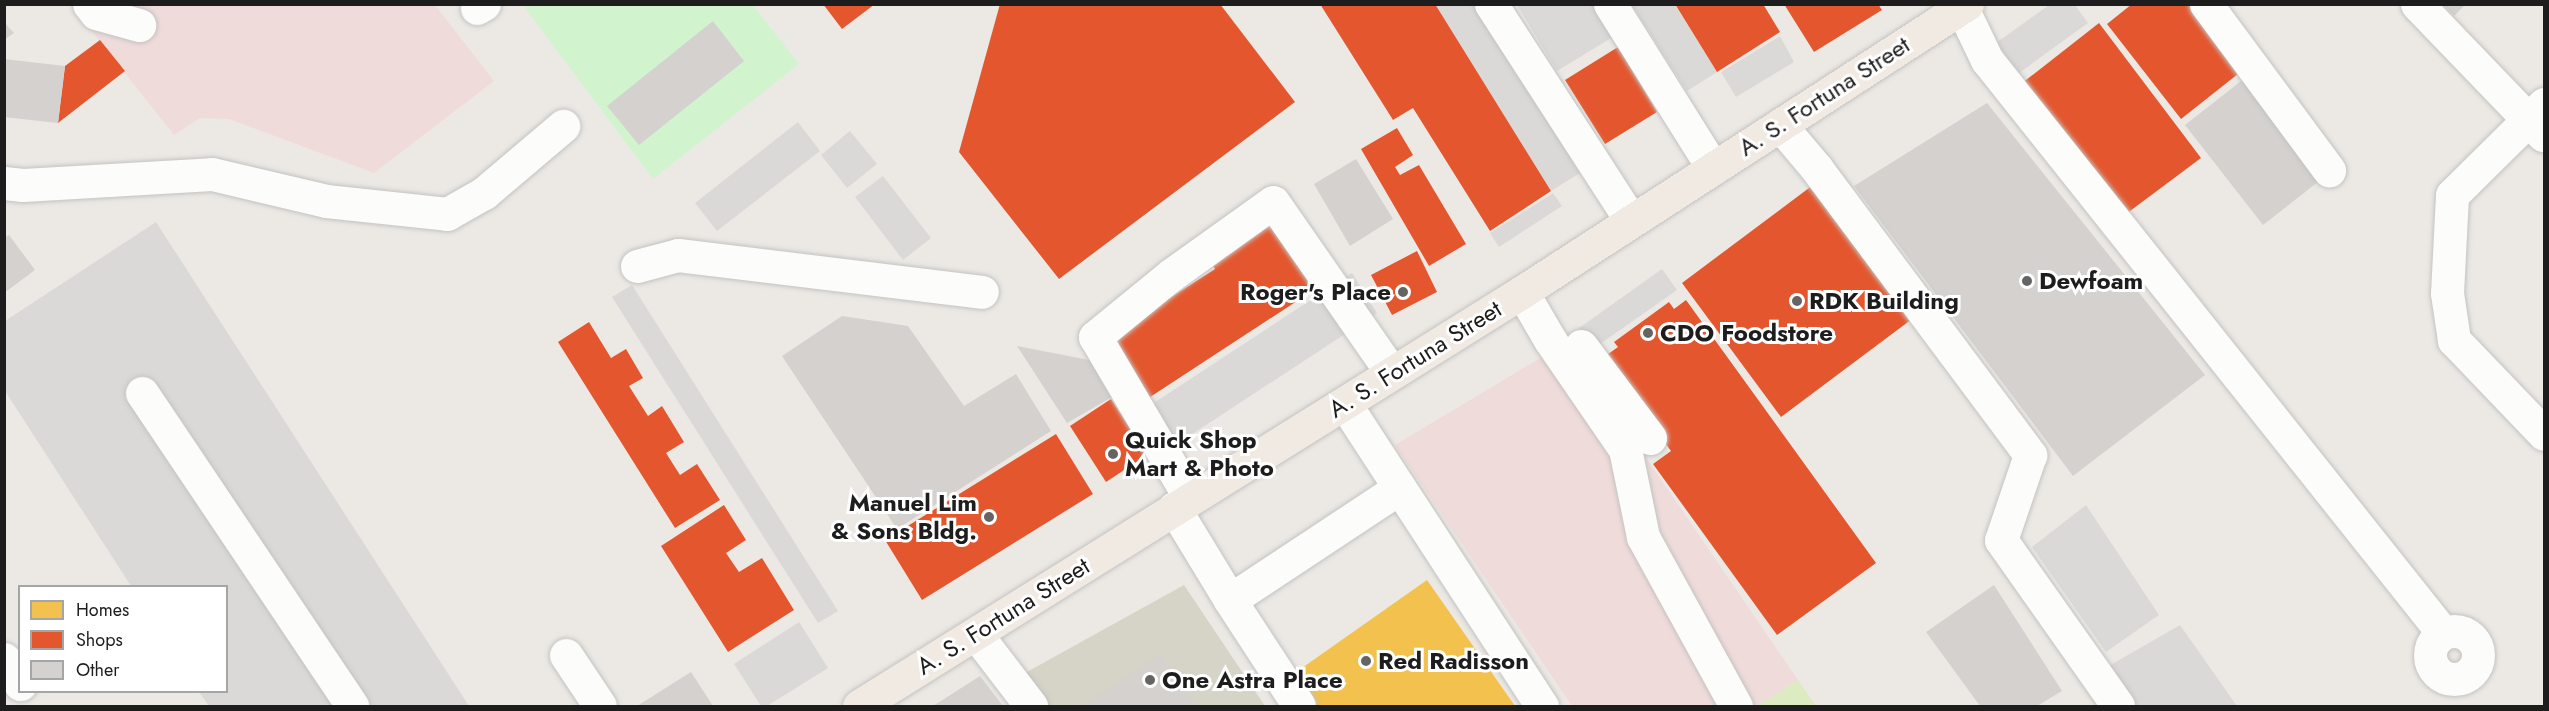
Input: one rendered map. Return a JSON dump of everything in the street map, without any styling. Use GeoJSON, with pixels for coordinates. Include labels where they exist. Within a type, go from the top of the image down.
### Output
{"type":"FeatureCollection","features":[{"type":"Feature","properties":{"kind":"main road","name":"A. S. Fortuna Street"},"geometry":{"type":"LineString","coordinates":[[859,706],[1529,288],[1963,6]]}},
{"type":"Feature","properties":{"kind":"street"},"geometry":{"type":"LineString","coordinates":[[89,4],[96,13],[139,25]]}},
{"type":"Feature","properties":{"kind":"street"},"geometry":{"type":"LineString","coordinates":[[1491,4],[1631,220]]}},
{"type":"Feature","properties":{"kind":"street"},"geometry":{"type":"LineString","coordinates":[[1610,4],[1713,168]]}},
{"type":"Feature","properties":{"kind":"street"},"geometry":{"type":"LineString","coordinates":[[2206,4],[2329,170]]}},
{"type":"Feature","properties":{"kind":"street"},"geometry":{"type":"LineString","coordinates":[[2417,4],[2539,120],[2452,195],[2447,293],[2454,340],[2544,434]]}},
{"type":"Feature","properties":{"kind":"street"},"geometry":{"type":"LineString","coordinates":[[1963,6],[1987,60],[2443,633]]}},
{"type":"Feature","properties":{"kind":"street"},"geometry":{"type":"LineString","coordinates":[[1780,125],[1817,169],[2030,454],[2001,540],[2118,706]]}},
{"type":"Feature","properties":{"kind":"street"},"geometry":{"type":"LineString","coordinates":[[4,183],[23,185],[212,174],[326,201],[447,214],[484,193],[563,126]]}},
{"type":"Feature","properties":{"kind":"street"},"geometry":{"type":"LineString","coordinates":[[1299,706],[1230,600],[1095,338],[1171,275],[1273,202],[1391,372]]}},
{"type":"Feature","properties":{"kind":"street"},"geometry":{"type":"LineString","coordinates":[[637,266],[678,255],[982,292]]}},
{"type":"Feature","properties":{"kind":"street"},"geometry":{"type":"LineString","coordinates":[[1529,288],[1650,438]]}},
{"type":"Feature","properties":{"kind":"street"},"geometry":{"type":"LineString","coordinates":[[1529,288],[1550,340],[1625,449],[1643,537],[1736,706]]}},
{"type":"Feature","properties":{"kind":"street"},"geometry":{"type":"LineString","coordinates":[[142,393],[352,706]]}},
{"type":"Feature","properties":{"kind":"street"},"geometry":{"type":"LineString","coordinates":[[1345,404],[1542,706]]}},
{"type":"Feature","properties":{"kind":"street"},"geometry":{"type":"LineString","coordinates":[[1230,600],[1399,488]]}},
{"type":"Feature","properties":{"kind":"street"},"geometry":{"type":"LineString","coordinates":[[976,634],[1031,706]]}},
{"type":"Feature","properties":{"kind":"street"},"geometry":{"type":"LineString","coordinates":[[566,655],[600,706]]}},
{"type":"Feature","properties":{"kind":"street"},"geometry":{"type":"LineString","coordinates":[[4,659],[18,681]]}},
{"type":"Feature","properties":{"kind":"street"},"geometry":{"type":"LineString","coordinates":[[25,693],[33,706]]}},
{"type":"Feature","properties":{"kind":"shaded area"},"geometry":{"type":"Polygon","coordinates":[[[71,5],[435,5],[494,81],[374,173],[229,119],[200,118],[174,135],[71,5]]]}},
{"type":"Feature","properties":{"kind":"shaded area"},"geometry":{"type":"Polygon","coordinates":[[[1435,5],[1474,5],[1580,173],[1551,191],[1435,5]]]}},
{"type":"Feature","properties":{"kind":"shaded area"},"geometry":{"type":"Polygon","coordinates":[[[1517,5],[1593,5],[1613,37],[1557,71],[1517,5]]]}},
{"type":"Feature","properties":{"kind":"shaded area"},"geometry":{"type":"Polygon","coordinates":[[[1632,5],[1675,5],[1717,72],[1687,91],[1632,5]]]}},
{"type":"Feature","properties":{"kind":"shaded area"},"geometry":{"type":"Polygon","coordinates":[[[2049,5],[2075,5],[2088,23],[2019,73],[1996,43],[2049,5]]]}},
{"type":"Feature","properties":{"kind":"shaded area"},"geometry":{"type":"Polygon","coordinates":[[[1780,36],[1794,62],[1736,97],[1721,72],[1780,36]]]}},
{"type":"Feature","properties":{"kind":"shaded area"},"geometry":{"type":"Polygon","coordinates":[[[798,122],[820,151],[717,231],[695,203],[798,122]]]}},
{"type":"Feature","properties":{"kind":"shaded area"},"geometry":{"type":"Polygon","coordinates":[[[850,131],[877,164],[847,188],[821,155],[850,131]]]}},
{"type":"Feature","properties":{"kind":"shaded area"},"geometry":{"type":"Polygon","coordinates":[[[883,176],[931,238],[903,260],[855,197],[883,176]]]}},
{"type":"Feature","properties":{"kind":"shaded area"},"geometry":{"type":"Polygon","coordinates":[[[1553,193],[1562,206],[1499,247],[1490,233],[1553,193]]]}},
{"type":"Feature","properties":{"kind":"shaded area"},"geometry":{"type":"Polygon","coordinates":[[[156,222],[469,706],[209,706],[200,693],[228,693],[228,585],[130,585],[5,391],[5,321],[156,222]]]}},
{"type":"Feature","properties":{"kind":"shaded area"},"geometry":{"type":"Polygon","coordinates":[[[1662,269],[1677,290],[1593,349],[1579,328],[1662,269]]]}},
{"type":"Feature","properties":{"kind":"shaded area"},"geometry":{"type":"Polygon","coordinates":[[[1352,273],[1377,313],[1165,452],[1140,412],[1352,273]]]}},
{"type":"Feature","properties":{"kind":"shaded area"},"geometry":{"type":"Polygon","coordinates":[[[632,285],[838,611],[818,623],[612,297],[632,285]]]}},
{"type":"Feature","properties":{"kind":"shaded area"},"geometry":{"type":"Polygon","coordinates":[[[1567,342],[1798,680],[1757,706],[1572,706],[1395,445],[1567,342]]]}},
{"type":"Feature","properties":{"kind":"shaded area"},"geometry":{"type":"Polygon","coordinates":[[[2086,505],[2159,615],[2106,652],[2032,547],[2086,505]]]}},
{"type":"Feature","properties":{"kind":"shaded area"},"geometry":{"type":"Polygon","coordinates":[[[1184,585],[1265,706],[1011,706],[998,688],[1184,585]]]}},
{"type":"Feature","properties":{"kind":"shaded area"},"geometry":{"type":"Polygon","coordinates":[[[799,622],[828,668],[767,706],[761,706],[734,664],[799,622]]]}},
{"type":"Feature","properties":{"kind":"shaded area"},"geometry":{"type":"Polygon","coordinates":[[[2180,625],[2237,706],[2135,706],[2107,667],[2180,625]]]}},
{"type":"Feature","properties":{"kind":"green space"},"geometry":{"type":"Polygon","coordinates":[[[523,5],[753,5],[799,64],[653,179],[523,5]]]}},
{"type":"Feature","properties":{"kind":"green space"},"geometry":{"type":"Polygon","coordinates":[[[1798,680],[1816,706],[1757,706],[1798,680]]]}},
{"type":"Feature","properties":{"kind":"building: Homes"},"geometry":{"type":"Polygon","coordinates":[[[1427,580],[1515,706],[1315,706],[1292,675],[1427,580]]]}},
{"type":"Feature","properties":{"kind":"building: Shops"},"geometry":{"type":"Polygon","coordinates":[[[823,4],[875,4],[842,29],[823,4]]]}},
{"type":"Feature","properties":{"kind":"building: Shops"},"geometry":{"type":"Polygon","coordinates":[[[1000,4],[1220,4],[1295,102],[1059,279],[959,152],[1000,4]]]}},
{"type":"Feature","properties":{"kind":"building: Shops"},"geometry":{"type":"Polygon","coordinates":[[[1320,4],[1435,4],[1551,191],[1490,231],[1413,108],[1393,120],[1320,4]]]}},
{"type":"Feature","properties":{"kind":"building: Shops"},"geometry":{"type":"Polygon","coordinates":[[[1675,4],[1763,4],[1780,32],[1717,72],[1675,4]]]}},
{"type":"Feature","properties":{"kind":"building: Shops"},"geometry":{"type":"Polygon","coordinates":[[[1784,4],[1878,4],[1882,10],[1814,52],[1784,4]]]}},
{"type":"Feature","properties":{"kind":"building: Shops"},"geometry":{"type":"Polygon","coordinates":[[[2132,4],[2192,4],[2243,70],[2181,119],[2107,24],[2132,4]]]}},
{"type":"Feature","properties":{"kind":"building: Shops"},"geometry":{"type":"Polygon","coordinates":[[[2099,23],[2201,158],[2122,217],[2021,84],[2099,23]]]}},
{"type":"Feature","properties":{"kind":"building: Shops"},"geometry":{"type":"Polygon","coordinates":[[[100,40],[125,71],[58,123],[65,66],[100,40]]]}},
{"type":"Feature","properties":{"kind":"building: Shops"},"geometry":{"type":"Polygon","coordinates":[[[1618,47],[1657,112],[1605,144],[1565,80],[1618,47]]]}},
{"type":"Feature","properties":{"kind":"building: Shops"},"geometry":{"type":"Polygon","coordinates":[[[1397,128],[1413,155],[1395,167],[1400,175],[1419,165],[1466,244],[1429,266],[1361,149],[1397,128]]]}},
{"type":"Feature","properties":{"kind":"building: Shops","name":"RDK Building"},"geometry":{"type":"Polygon","coordinates":[[[1813,185],[1912,319],[1781,417],[1682,283],[1813,185]]]}},
{"type":"Feature","properties":{"kind":"building: Shops"},"geometry":{"type":"Polygon","coordinates":[[[1272,218],[1323,284],[1141,403],[1106,339],[1215,269],[1209,259],[1272,218]]]}},
{"type":"Feature","properties":{"kind":"building: Shops"},"geometry":{"type":"Polygon","coordinates":[[[1417,251],[1437,292],[1392,315],[1371,275],[1417,251]]]}},
{"type":"Feature","properties":{"kind":"building: Shops"},"geometry":{"type":"Polygon","coordinates":[[[1686,300],[1876,563],[1777,635],[1653,464],[1671,451],[1604,357],[1618,347],[1614,342],[1669,302],[1674,309],[1686,300]]]}},
{"type":"Feature","properties":{"kind":"building: Shops"},"geometry":{"type":"Polygon","coordinates":[[[589,322],[611,358],[626,349],[643,378],[629,386],[648,416],[662,406],[684,442],[666,453],[680,475],[697,464],[720,500],[675,528],[558,342],[589,322]]]}},
{"type":"Feature","properties":{"kind":"building: Shops"},"geometry":{"type":"Polygon","coordinates":[[[1111,399],[1147,455],[1106,482],[1070,426],[1111,399]]]}},
{"type":"Feature","properties":{"kind":"building: Shops","name":"Manuel Lim & Sons Bldg."},"geometry":{"type":"Polygon","coordinates":[[[1056,434],[1093,494],[922,600],[885,540],[1056,434]]]}},
{"type":"Feature","properties":{"kind":"building: Shops"},"geometry":{"type":"Polygon","coordinates":[[[724,505],[746,540],[726,553],[739,572],[762,558],[794,610],[728,652],[661,546],[724,505]]]}},
{"type":"Feature","properties":{"kind":"building: Other"},"geometry":{"type":"Polygon","coordinates":[[[2443,4],[2466,4],[2454,16],[2443,4]]]}},
{"type":"Feature","properties":{"kind":"building: Other"},"geometry":{"type":"Polygon","coordinates":[[[713,21],[744,61],[639,145],[607,106],[713,21]]]}},
{"type":"Feature","properties":{"kind":"building: Other"},"geometry":{"type":"Polygon","coordinates":[[[4,22],[14,33],[4,40],[4,22]]]}},
{"type":"Feature","properties":{"kind":"building: Other"},"geometry":{"type":"Polygon","coordinates":[[[4,59],[65,66],[58,123],[4,117],[4,59]]]}},
{"type":"Feature","properties":{"kind":"building: Other"},"geometry":{"type":"Polygon","coordinates":[[[2245,78],[2323,178],[2263,225],[2185,125],[2245,78]]]}},
{"type":"Feature","properties":{"kind":"building: Other","name":"Dewfoam"},"geometry":{"type":"Polygon","coordinates":[[[1987,103],[2205,375],[2073,476],[1854,186],[1987,103]]]}},
{"type":"Feature","properties":{"kind":"building: Other"},"geometry":{"type":"Polygon","coordinates":[[[1356,159],[1393,219],[1350,246],[1314,184],[1356,159]]]}},
{"type":"Feature","properties":{"kind":"building: Other"},"geometry":{"type":"Polygon","coordinates":[[[9,235],[35,270],[4,293],[4,238],[9,235]]]}},
{"type":"Feature","properties":{"kind":"building: Other"},"geometry":{"type":"Polygon","coordinates":[[[842,316],[908,326],[964,406],[1016,374],[1051,431],[897,529],[782,356],[842,316]]]}},
{"type":"Feature","properties":{"kind":"building: Other"},"geometry":{"type":"Polygon","coordinates":[[[1017,346],[1089,360],[1112,397],[1067,423],[1017,346]]]}},
{"type":"Feature","properties":{"kind":"building: Other"},"geometry":{"type":"Polygon","coordinates":[[[1994,585],[2062,691],[2037,706],[1980,706],[1926,632],[1994,585]]]}},
{"type":"Feature","properties":{"kind":"building: Other","name":"One Astra Place"},"geometry":{"type":"Polygon","coordinates":[[[1161,654],[1196,706],[1083,706],[1161,654]]]}},
{"type":"Feature","properties":{"kind":"building: Other"},"geometry":{"type":"Polygon","coordinates":[[[691,672],[713,706],[637,706],[691,672]]]}},
{"type":"Feature","properties":{"kind":"building: Other"},"geometry":{"type":"Polygon","coordinates":[[[980,676],[1003,706],[933,706],[980,676]]]}},
{"type":"Feature","properties":{"kind":"place","name":"Dewfoam"},"geometry":{"type":"Point","coordinates":[2027,281]}},
{"type":"Feature","properties":{"kind":"place","name":"Roger's Place"},"geometry":{"type":"Point","coordinates":[1403,292]}},
{"type":"Feature","properties":{"kind":"place","name":"RDK Building"},"geometry":{"type":"Point","coordinates":[1797,301]}},
{"type":"Feature","properties":{"kind":"place","name":"CDO Foodstore"},"geometry":{"type":"Point","coordinates":[1648,333]}},
{"type":"Feature","properties":{"kind":"place","name":"Quick Shop Mart & Photo"},"geometry":{"type":"Point","coordinates":[1113,454]}},
{"type":"Feature","properties":{"kind":"place","name":"Manuel Lim & Sons Bldg."},"geometry":{"type":"Point","coordinates":[989,517]}},
{"type":"Feature","properties":{"kind":"place","name":"Red Radisson"},"geometry":{"type":"Point","coordinates":[1366,661]}},
{"type":"Feature","properties":{"kind":"place","name":"One Astra Place"},"geometry":{"type":"Point","coordinates":[1150,680]}}]}
